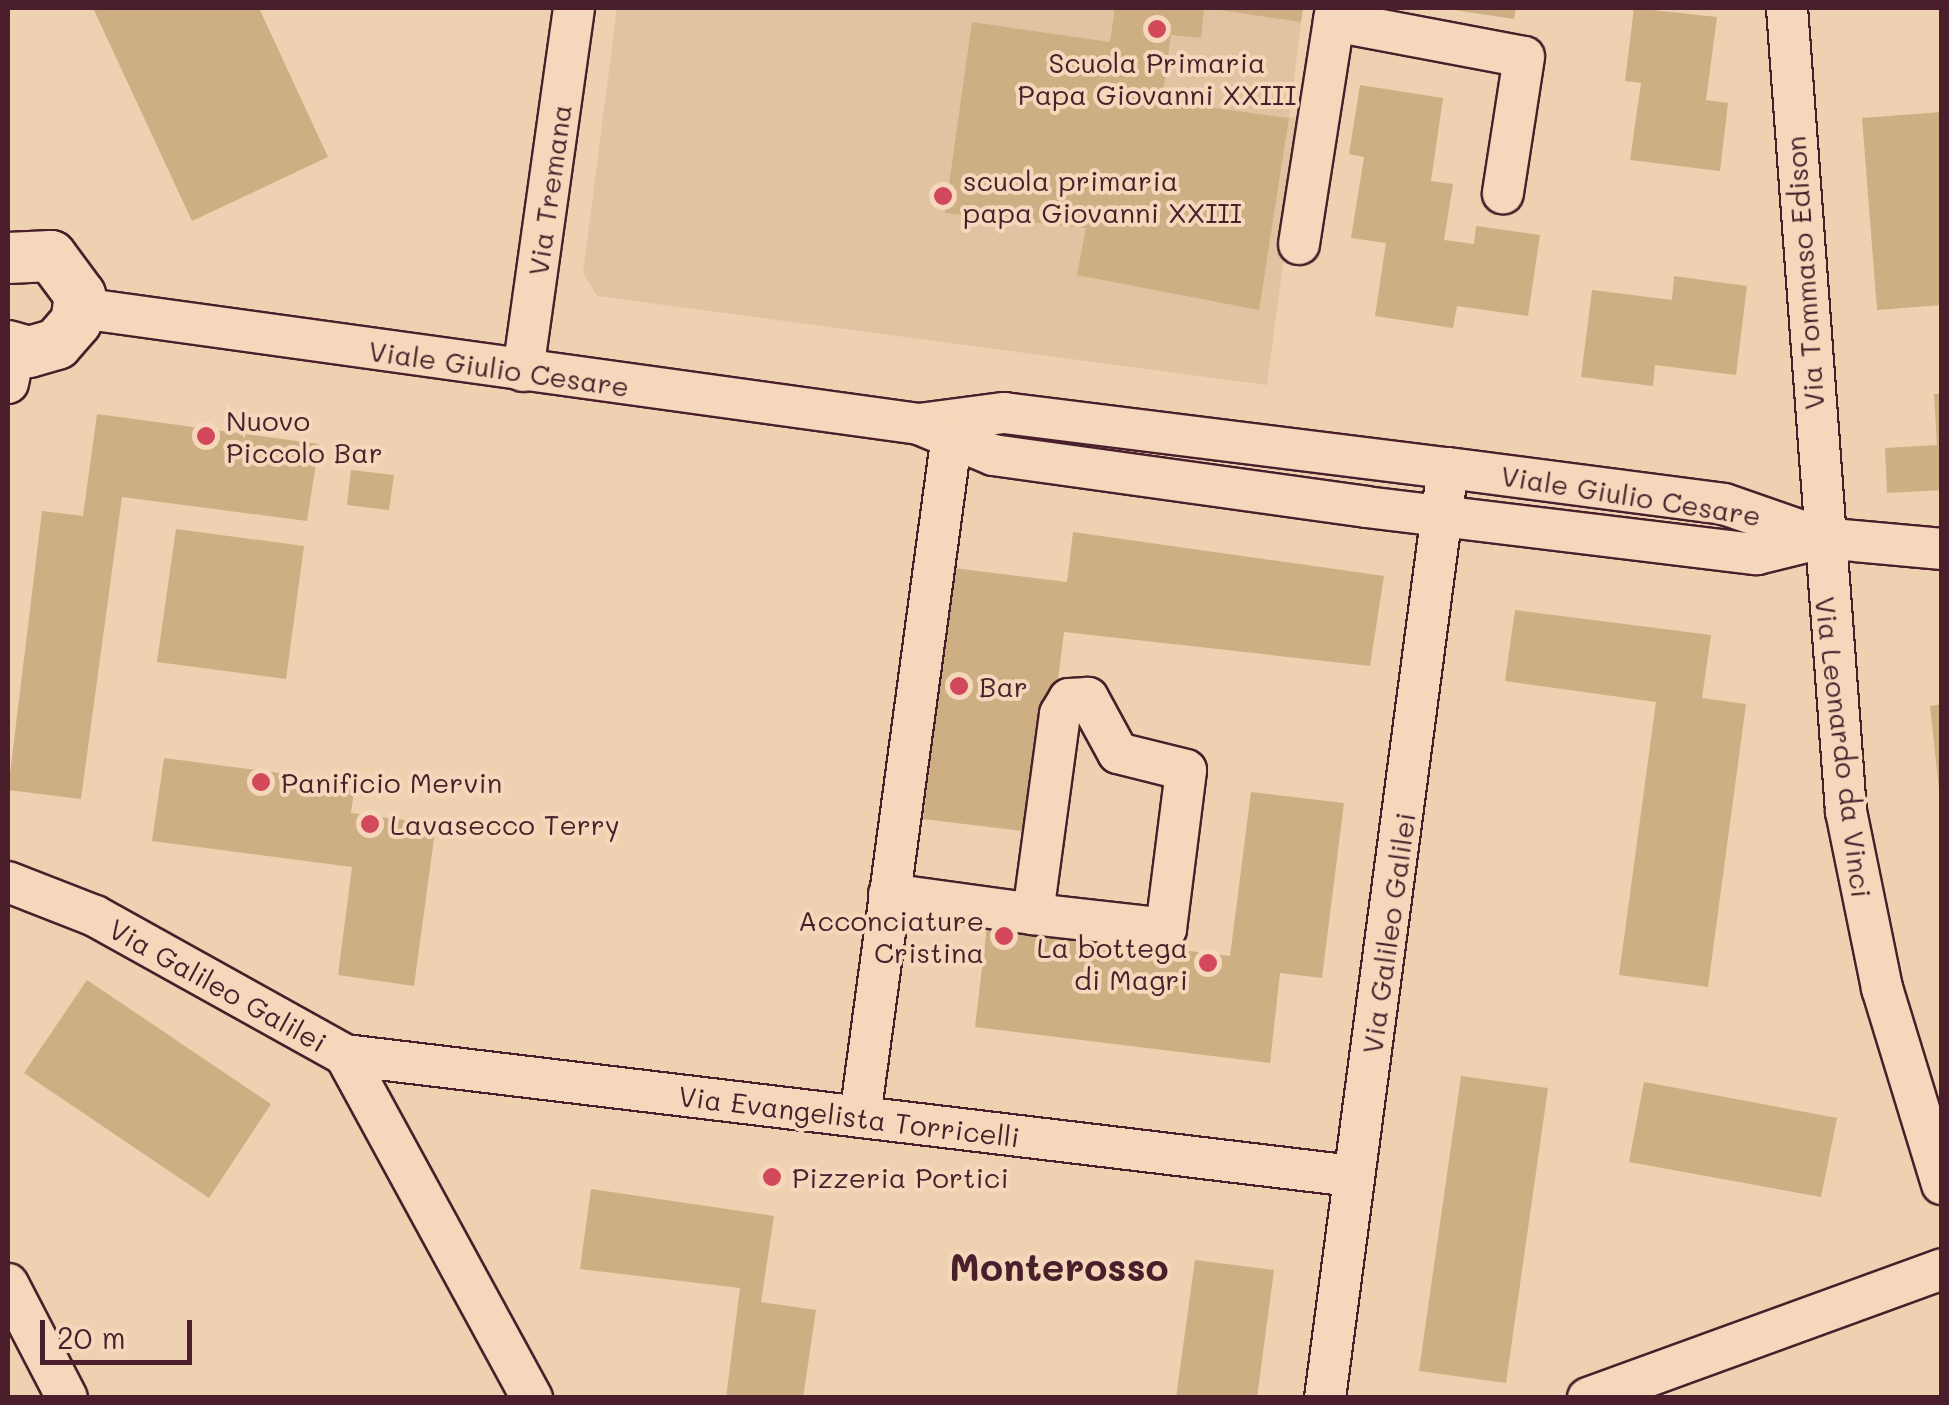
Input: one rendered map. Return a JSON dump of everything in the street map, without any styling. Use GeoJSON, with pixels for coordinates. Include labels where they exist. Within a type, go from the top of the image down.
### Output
{"type":"FeatureCollection","features":[{"type":"Feature","properties":{"kind":"street","name":"Via Tremana"},"geometry":{"type":"LineString","coordinates":[[523,372],[574,8]]}},
{"type":"Feature","properties":{"kind":"street","name":"Via Tommaso Edison"},"geometry":{"type":"LineString","coordinates":[[1787,8],[1822,538]]}},
{"type":"Feature","properties":{"kind":"street"},"geometry":{"type":"LineString","coordinates":[[1298,244],[1335,14],[1524,57],[1503,193]]}},
{"type":"Feature","properties":{"kind":"street"},"geometry":{"type":"LineString","coordinates":[[10,359],[57,344],[80,308],[62,262],[13,249]]}},
{"type":"Feature","properties":{"kind":"street","name":"Viale Giulio Cesare"},"geometry":{"type":"LineString","coordinates":[[80,308],[935,433],[1442,515],[1757,554],[1822,538]]}},
{"type":"Feature","properties":{"kind":"street","name":"Viale Giulio Cesare"},"geometry":{"type":"LineString","coordinates":[[935,433],[1004,413],[1724,504],[1822,538]]}},
{"type":"Feature","properties":{"kind":"street"},"geometry":{"type":"LineString","coordinates":[[860,1117],[889,894],[935,433]]}},
{"type":"Feature","properties":{"kind":"street","name":"Via Galileo Galilei"},"geometry":{"type":"LineString","coordinates":[[1325,1398],[1448,468]]}},
{"type":"Feature","properties":{"kind":"street"},"geometry":{"type":"LineString","coordinates":[[1822,538],[1942,550]]}},
{"type":"Feature","properties":{"kind":"street","name":"Via Leonardo da Vinci"},"geometry":{"type":"LineString","coordinates":[[1822,538],[1852,858],[1942,1184]]}},
{"type":"Feature","properties":{"kind":"street"},"geometry":{"type":"LineString","coordinates":[[889,894],[1033,914],[1166,929],[1186,770],[1118,754],[1088,698],[1069,699],[1060,714],[1033,914]]}},
{"type":"Feature","properties":{"kind":"street","name":"Via Galileo Galilei"},"geometry":{"type":"LineString","coordinates":[[8,882],[94,916],[345,1055],[532,1398]]}},
{"type":"Feature","properties":{"kind":"street","name":"Via Evangelista Torricelli"},"geometry":{"type":"LineString","coordinates":[[345,1055],[1353,1176]]}},
{"type":"Feature","properties":{"kind":"street"},"geometry":{"type":"LineString","coordinates":[[1588,1398],[1942,1269]]}},
{"type":"Feature","properties":{"kind":"street"},"geometry":{"type":"LineString","coordinates":[[8,1284],[67,1398]]}},
{"type":"Feature","properties":{"kind":"shaded area","name":"scuola primaria papa Giovanni XXIII"},"geometry":{"type":"Polygon","coordinates":[[[617,8],[1303,8],[1289,117],[1302,119],[1267,385],[597,296],[583,273],[617,8]]]}},
{"type":"Feature","properties":{"kind":"building"},"geometry":{"type":"Polygon","coordinates":[[[93,8],[259,8],[328,157],[192,221],[93,8]]]}},
{"type":"Feature","properties":{"kind":"building"},"geometry":{"type":"Polygon","coordinates":[[[1115,8],[1204,8],[1201,38],[1171,35],[1162,101],[1289,118],[1259,310],[1077,275],[1086,228],[945,213],[972,22],[1110,42],[1115,8]]]}},
{"type":"Feature","properties":{"kind":"building"},"geometry":{"type":"Polygon","coordinates":[[[1207,8],[1303,8],[1301,22],[1207,8]]]}},
{"type":"Feature","properties":{"kind":"building"},"geometry":{"type":"Polygon","coordinates":[[[1441,8],[1516,8],[1514,19],[1441,8]]]}},
{"type":"Feature","properties":{"kind":"building"},"geometry":{"type":"Polygon","coordinates":[[[1634,8],[1717,17],[1706,100],[1728,103],[1720,171],[1630,160],[1641,83],[1625,81],[1634,8]]]}},
{"type":"Feature","properties":{"kind":"building"},"geometry":{"type":"Polygon","coordinates":[[[1360,85],[1443,98],[1431,181],[1453,184],[1444,240],[1474,244],[1476,226],[1540,235],[1528,316],[1457,306],[1453,328],[1375,316],[1386,243],[1351,238],[1364,157],[1349,154],[1360,85]]]}},
{"type":"Feature","properties":{"kind":"building"},"geometry":{"type":"Polygon","coordinates":[[[1942,112],[1942,305],[1877,310],[1862,118],[1942,112]]]}},
{"type":"Feature","properties":{"kind":"building"},"geometry":{"type":"Polygon","coordinates":[[[1674,276],[1747,286],[1736,375],[1655,365],[1653,386],[1581,377],[1592,290],[1672,300],[1674,276]]]}},
{"type":"Feature","properties":{"kind":"building"},"geometry":{"type":"Polygon","coordinates":[[[1934,394],[1942,394],[1942,490],[1887,493],[1885,448],[1937,445],[1934,394]]]}},
{"type":"Feature","properties":{"kind":"building"},"geometry":{"type":"Polygon","coordinates":[[[97,414],[319,444],[307,521],[122,497],[81,799],[8,790],[42,511],[83,516],[97,414]]]}},
{"type":"Feature","properties":{"kind":"building"},"geometry":{"type":"Polygon","coordinates":[[[351,470],[394,475],[389,510],[347,505],[351,470]]]}},
{"type":"Feature","properties":{"kind":"building"},"geometry":{"type":"Polygon","coordinates":[[[176,529],[304,546],[286,679],[157,662],[176,529]]]}},
{"type":"Feature","properties":{"kind":"building"},"geometry":{"type":"Polygon","coordinates":[[[1073,532],[1384,576],[1370,666],[1064,632],[1039,833],[923,819],[954,568],[1067,582],[1073,532]]]}},
{"type":"Feature","properties":{"kind":"building"},"geometry":{"type":"Polygon","coordinates":[[[1515,610],[1711,635],[1702,698],[1746,704],[1708,987],[1619,975],[1656,702],[1505,681],[1515,610]]]}},
{"type":"Feature","properties":{"kind":"building"},"geometry":{"type":"Polygon","coordinates":[[[1942,704],[1942,789],[1939,789],[1930,706],[1942,704]]]}},
{"type":"Feature","properties":{"kind":"building"},"geometry":{"type":"Polygon","coordinates":[[[164,758],[355,783],[351,813],[436,824],[414,986],[338,975],[352,867],[152,841],[164,758]]]}},
{"type":"Feature","properties":{"kind":"building"},"geometry":{"type":"Polygon","coordinates":[[[1251,792],[1344,803],[1322,978],[1280,973],[1270,1063],[975,1027],[987,926],[1230,956],[1251,792]]]}},
{"type":"Feature","properties":{"kind":"building"},"geometry":{"type":"Polygon","coordinates":[[[87,980],[271,1104],[209,1198],[24,1073],[87,980]]]}},
{"type":"Feature","properties":{"kind":"building"},"geometry":{"type":"Polygon","coordinates":[[[1461,1076],[1548,1088],[1506,1383],[1419,1371],[1461,1076]]]}},
{"type":"Feature","properties":{"kind":"building"},"geometry":{"type":"Polygon","coordinates":[[[1644,1082],[1837,1118],[1821,1197],[1629,1162],[1644,1082]]]}},
{"type":"Feature","properties":{"kind":"building"},"geometry":{"type":"Polygon","coordinates":[[[591,1189],[774,1216],[761,1302],[816,1310],[803,1398],[726,1398],[740,1288],[580,1269],[591,1189]]]}},
{"type":"Feature","properties":{"kind":"building"},"geometry":{"type":"Polygon","coordinates":[[[1195,1260],[1274,1270],[1257,1398],[1176,1398],[1195,1260]]]}},
{"type":"Feature","properties":{"kind":"place","name":"Scuola Primaria Papa Giovanni XXIII"},"geometry":{"type":"Point","coordinates":[1157,29]}},
{"type":"Feature","properties":{"kind":"place","name":"scuola primaria papa Giovanni XXIII"},"geometry":{"type":"Point","coordinates":[943,196]}},
{"type":"Feature","properties":{"kind":"place","name":"Nuovo Piccolo Bar"},"geometry":{"type":"Point","coordinates":[206,436]}},
{"type":"Feature","properties":{"kind":"place","name":"Bar"},"geometry":{"type":"Point","coordinates":[959,686]}},
{"type":"Feature","properties":{"kind":"place","name":"Panificio Mervin"},"geometry":{"type":"Point","coordinates":[261,782]}},
{"type":"Feature","properties":{"kind":"place","name":"Lavasecco Terry"},"geometry":{"type":"Point","coordinates":[370,824]}},
{"type":"Feature","properties":{"kind":"place","name":"Acconciature Cristina"},"geometry":{"type":"Point","coordinates":[1004,936]}},
{"type":"Feature","properties":{"kind":"place","name":"La bottega di Magri"},"geometry":{"type":"Point","coordinates":[1208,963]}},
{"type":"Feature","properties":{"kind":"place","name":"Pizzeria Portici"},"geometry":{"type":"Point","coordinates":[772,1177]}},
{"type":"Feature","properties":{"kind":"district","name":"Monterosso"},"geometry":{"type":"Point","coordinates":[1059,1267]}}]}
